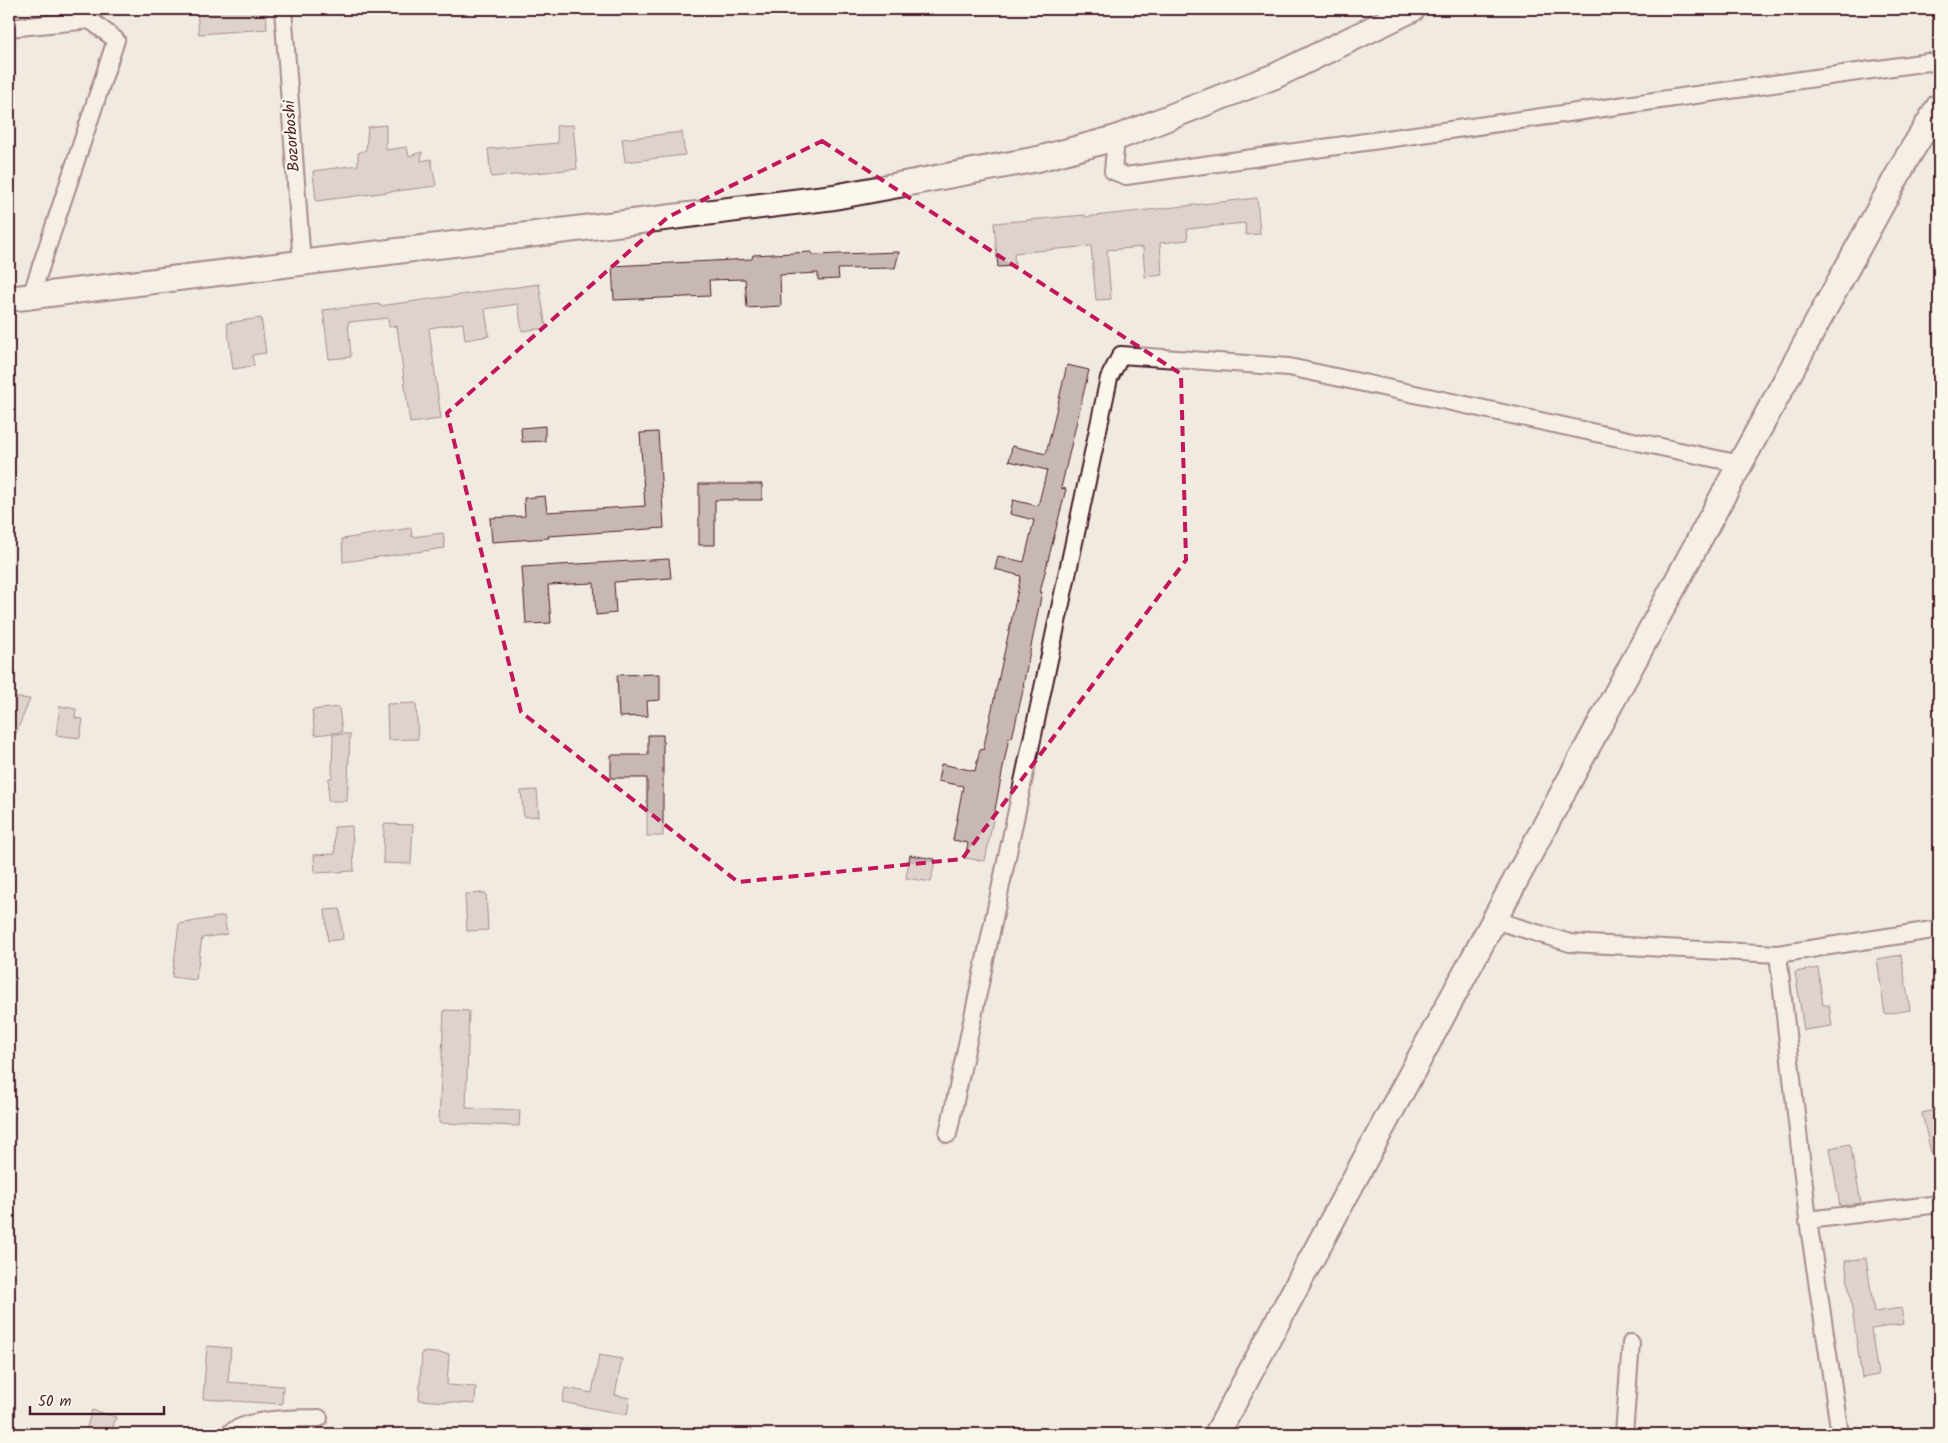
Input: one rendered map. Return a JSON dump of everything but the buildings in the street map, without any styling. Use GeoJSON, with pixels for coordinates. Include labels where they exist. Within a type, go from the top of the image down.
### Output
{"type":"FeatureCollection","features":[{"type":"Feature","properties":{"kind":"street","name":"Bozorboshi"},"geometry":{"type":"LineString","coordinates":[[282,9],[302,263]]}},
{"type":"Feature","properties":{"kind":"street"},"geometry":{"type":"LineString","coordinates":[[9,28],[90,20],[116,40],[20,298],[834,196],[1038,159],[1116,138],[1275,76],[1413,9]]}},
{"type":"Feature","properties":{"kind":"street"},"geometry":{"type":"LineString","coordinates":[[1116,138],[1113,170],[1126,176],[1928,62],[1939,64]]}},
{"type":"Feature","properties":{"kind":"street"},"geometry":{"type":"LineString","coordinates":[[1217,1434],[1740,464],[1907,158],[1939,106]]}},
{"type":"Feature","properties":{"kind":"street"},"geometry":{"type":"LineString","coordinates":[[948,1134],[1109,378],[1121,355],[1289,367],[1740,464]]}},
{"type":"Feature","properties":{"kind":"street"},"geometry":{"type":"LineString","coordinates":[[1494,920],[1570,943],[1778,954],[1939,929]]}},
{"type":"Feature","properties":{"kind":"street"},"geometry":{"type":"LineString","coordinates":[[1778,954],[1808,1220],[1840,1434]]}},
{"type":"Feature","properties":{"kind":"street"},"geometry":{"type":"LineString","coordinates":[[1808,1220],[1939,1204]]}},
{"type":"Feature","properties":{"kind":"street"},"geometry":{"type":"LineString","coordinates":[[1624,1434],[1631,1343]]}},
{"type":"Feature","properties":{"kind":"street"},"geometry":{"type":"LineString","coordinates":[[228,1434],[235,1429],[273,1420],[319,1418]]}},
{"type":"Feature","properties":{"kind":"highlighted area"},"geometry":{"type":"Polygon","coordinates":[[[822,141],[1181,374],[1186,560],[962,859],[738,882],[521,712],[447,413],[668,217],[822,141]]]}}]}
